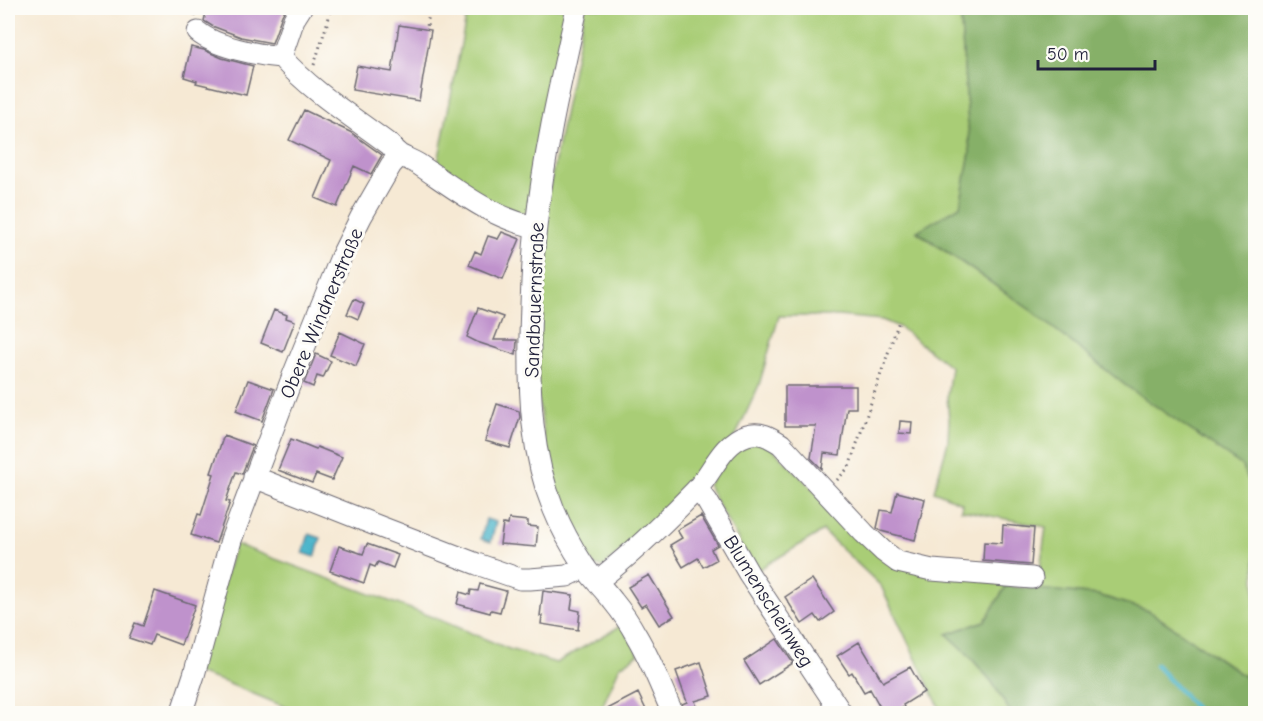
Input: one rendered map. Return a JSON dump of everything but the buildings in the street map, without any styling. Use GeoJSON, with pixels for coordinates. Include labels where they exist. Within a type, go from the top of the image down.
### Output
{"type":"FeatureCollection","features":[{"type":"Feature","properties":{"kind":"street"},"geometry":{"type":"LineString","coordinates":[[281,57],[294,19],[301,8]]}},
{"type":"Feature","properties":{"kind":"street","name":"Sandbauernstraße"},"geometry":{"type":"LineString","coordinates":[[577,8],[543,173],[536,227],[529,356],[532,429],[540,469],[554,511],[569,542],[636,635],[673,714]]}},
{"type":"Feature","properties":{"kind":"street"},"geometry":{"type":"LineString","coordinates":[[198,32],[218,43],[281,57],[313,88],[400,155],[411,159],[500,216],[536,227]]}},
{"type":"Feature","properties":{"kind":"street","name":"Obere Windnerstraße"},"geometry":{"type":"LineString","coordinates":[[181,714],[231,540],[254,477],[341,257],[391,165],[400,155]]}},
{"type":"Feature","properties":{"kind":"street"},"geometry":{"type":"LineString","coordinates":[[254,477],[389,531],[520,579],[591,574],[618,564],[697,489],[734,441],[758,433],[781,444],[864,534],[898,562],[933,570],[1032,578]]}},
{"type":"Feature","properties":{"kind":"street","name":"Blumenscheinweg"},"geometry":{"type":"LineString","coordinates":[[697,489],[707,501],[749,574],[842,714]]}},
{"type":"Feature","properties":{"kind":"path"},"geometry":{"type":"LineString","coordinates":[[313,88],[312,75],[332,8]]}},
{"type":"Feature","properties":{"kind":"path"},"geometry":{"type":"LineString","coordinates":[[425,8],[429,12],[427,27]]}},
{"type":"Feature","properties":{"kind":"path"},"geometry":{"type":"LineString","coordinates":[[826,492],[849,467],[898,321]]}},
{"type":"Feature","properties":{"kind":"green space"},"geometry":{"type":"Polygon","coordinates":[[[443,8],[571,8],[528,210],[522,214],[515,216],[437,168],[466,18],[443,8]]]}},
{"type":"Feature","properties":{"kind":"green space"},"geometry":{"type":"Polygon","coordinates":[[[585,8],[960,8],[970,153],[960,207],[917,232],[1032,311],[1125,385],[1241,465],[1255,492],[1255,683],[1149,611],[1098,595],[1037,589],[1046,527],[961,510],[962,503],[934,491],[948,442],[947,396],[951,367],[899,327],[882,320],[838,316],[779,316],[759,385],[736,435],[692,488],[603,567],[596,566],[586,556],[552,487],[536,385],[542,226],[585,8]]]}},
{"type":"Feature","properties":{"kind":"green space"},"geometry":{"type":"Polygon","coordinates":[[[960,8],[1255,8],[1255,492],[1241,465],[1125,385],[1032,311],[917,231],[960,206],[970,153],[960,8]]]}},
{"type":"Feature","properties":{"kind":"green space"},"geometry":{"type":"Polygon","coordinates":[[[763,439],[873,549],[1006,586],[985,621],[947,634],[992,682],[1011,713],[942,713],[881,586],[823,531],[756,571],[708,484],[737,447],[763,439]]]}},
{"type":"Feature","properties":{"kind":"green space"},"geometry":{"type":"Polygon","coordinates":[[[235,544],[435,618],[509,649],[556,663],[622,625],[639,654],[620,666],[599,714],[300,713],[222,681],[196,673],[235,544]]]}},
{"type":"Feature","properties":{"kind":"green space"},"geometry":{"type":"Polygon","coordinates":[[[1006,586],[1098,595],[1149,611],[1254,683],[1255,680],[1255,713],[1011,713],[992,682],[947,634],[985,621],[1006,586]]]}},
{"type":"Feature","properties":{"kind":"water"},"geometry":{"type":"Polygon","coordinates":[[[486,519],[496,522],[491,542],[481,539],[486,519]]]}},
{"type":"Feature","properties":{"kind":"water"},"geometry":{"type":"Polygon","coordinates":[[[309,534],[321,538],[315,557],[303,553],[309,534]]]}},
{"type":"Feature","properties":{"kind":"waterway"},"geometry":{"type":"LineString","coordinates":[[1156,665],[1201,714]]}}]}
